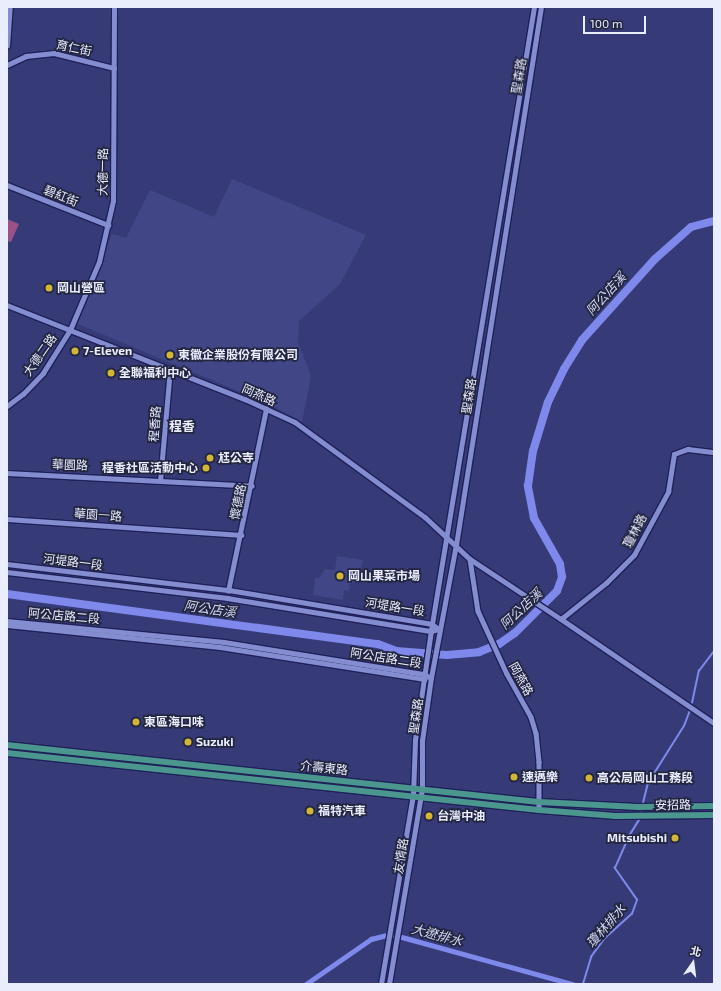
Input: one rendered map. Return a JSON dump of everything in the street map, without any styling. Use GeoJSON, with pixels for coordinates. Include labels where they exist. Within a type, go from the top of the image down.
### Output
{"type":"FeatureCollection","features":[{"type":"Feature","properties":{"kind":"main road","name":"介壽東路"},"geometry":{"type":"LineString","coordinates":[[7,745],[422,788],[540,802],[638,807]]}},
{"type":"Feature","properties":{"kind":"main road","name":"介壽東路"},"geometry":{"type":"LineString","coordinates":[[7,753],[413,795],[539,810],[632,817]]}},
{"type":"Feature","properties":{"kind":"main road"},"geometry":{"type":"LineString","coordinates":[[605,816],[606,806]]}},
{"type":"Feature","properties":{"kind":"main road","name":"安招路"},"geometry":{"type":"LineString","coordinates":[[638,807],[714,806]]}},
{"type":"Feature","properties":{"kind":"main road"},"geometry":{"type":"LineString","coordinates":[[652,807],[652,816]]}},
{"type":"Feature","properties":{"kind":"main road","name":"安招路"},"geometry":{"type":"LineString","coordinates":[[632,817],[714,815]]}},
{"type":"Feature","properties":{"kind":"street"},"geometry":{"type":"LineString","coordinates":[[7,46],[10,7]]}},
{"type":"Feature","properties":{"kind":"street","name":"大德一路"},"geometry":{"type":"LineString","coordinates":[[70,330],[99,262],[113,201],[114,7]]}},
{"type":"Feature","properties":{"kind":"street","name":"聖森路"},"geometry":{"type":"LineString","coordinates":[[414,788],[415,740],[423,680],[534,7]]}},
{"type":"Feature","properties":{"kind":"street","name":"聖森路"},"geometry":{"type":"LineString","coordinates":[[422,788],[421,748],[431,678],[456,545],[541,7]]}},
{"type":"Feature","properties":{"kind":"street","name":"育仁街"},"geometry":{"type":"LineString","coordinates":[[7,65],[26,56],[54,53],[114,68]]}},
{"type":"Feature","properties":{"kind":"street","name":"碧紅街"},"geometry":{"type":"LineString","coordinates":[[7,185],[108,225]]}},
{"type":"Feature","properties":{"kind":"street","name":"岡燕路"},"geometry":{"type":"LineString","coordinates":[[7,305],[170,369],[295,422],[322,440],[356,468],[425,517],[470,560],[560,620]]}},
{"type":"Feature","properties":{"kind":"street","name":"大德二路"},"geometry":{"type":"LineString","coordinates":[[7,406],[23,394],[43,373],[70,330]]}},
{"type":"Feature","properties":{"kind":"street","name":"程香路"},"geometry":{"type":"LineString","coordinates":[[160,481],[170,369]]}},
{"type":"Feature","properties":{"kind":"street","name":"懷德路"},"geometry":{"type":"LineString","coordinates":[[228,598],[228,590],[252,486],[266,409]]}},
{"type":"Feature","properties":{"kind":"street","name":"瓊林路"},"geometry":{"type":"LineString","coordinates":[[560,620],[606,584],[634,556],[668,492],[674,454],[688,449],[714,452]]}},
{"type":"Feature","properties":{"kind":"street","name":"華園路"},"geometry":{"type":"LineString","coordinates":[[7,473],[252,486]]}},
{"type":"Feature","properties":{"kind":"street","name":"華園一路"},"geometry":{"type":"LineString","coordinates":[[7,519],[241,535]]}},
{"type":"Feature","properties":{"kind":"street","name":"岡燕路"},"geometry":{"type":"LineString","coordinates":[[470,560],[478,611],[498,657],[531,717],[536,733],[540,802],[539,810]]}},
{"type":"Feature","properties":{"kind":"street","name":"河堤路一段"},"geometry":{"type":"LineString","coordinates":[[7,564],[228,590],[432,624],[439,629],[431,634],[228,598],[7,572]]}},
{"type":"Feature","properties":{"kind":"street"},"geometry":{"type":"LineString","coordinates":[[560,620],[714,723]]}},
{"type":"Feature","properties":{"kind":"street","name":"阿公店路二段"},"geometry":{"type":"LineString","coordinates":[[7,621],[224,642],[425,671],[431,678],[423,680],[220,647],[7,625]]}},
{"type":"Feature","properties":{"kind":"street","name":"友情路"},"geometry":{"type":"LineString","coordinates":[[381,984],[414,788]]}},
{"type":"Feature","properties":{"kind":"street","name":"友情路"},"geometry":{"type":"LineString","coordinates":[[389,984],[422,788]]}},
{"type":"Feature","properties":{"kind":"shaded area"},"geometry":{"type":"Polygon","coordinates":[[[232,179],[366,235],[340,284],[299,321],[298,342],[311,376],[302,422],[269,404],[78,324],[112,234],[126,238],[150,190],[214,217],[232,179]]]}},
{"type":"Feature","properties":{"kind":"shaded area"},"geometry":{"type":"Polygon","coordinates":[[[7,219],[19,224],[11,242],[7,241],[7,219]]]}},
{"type":"Feature","properties":{"kind":"shaded area","name":"岡山果菜市場"},"geometry":{"type":"Polygon","coordinates":[[[337,556],[363,560],[359,581],[350,584],[349,591],[344,590],[343,600],[313,595],[315,578],[319,578],[325,569],[335,570],[337,556]]]}},
{"type":"Feature","properties":{"kind":"waterway","name":"阿公店溪"},"geometry":{"type":"LineString","coordinates":[[7,594],[378,644],[396,651],[447,655],[479,652],[499,644],[515,633],[557,591],[562,577],[560,564],[534,518],[528,486],[533,451],[548,402],[564,369],[582,340],[655,259],[691,227],[714,221]]}},
{"type":"Feature","properties":{"kind":"waterway","name":"瓊林排水"},"geometry":{"type":"LineString","coordinates":[[692,703],[699,671],[714,651]]}},
{"type":"Feature","properties":{"kind":"waterway","name":"瓊林排水"},"geometry":{"type":"LineString","coordinates":[[643,803],[648,783],[684,726],[690,710]]}},
{"type":"Feature","properties":{"kind":"waterway","name":"瓊林排水"},"geometry":{"type":"LineString","coordinates":[[583,984],[591,957],[605,938],[632,914],[637,900],[615,868],[629,836],[639,820]]}},
{"type":"Feature","properties":{"kind":"waterway","name":"大遼排水"},"geometry":{"type":"LineString","coordinates":[[306,984],[371,939],[391,934],[573,984]]}},
{"type":"Feature","properties":{"kind":"place","name":"岡山營區"},"geometry":{"type":"Point","coordinates":[49,288]}},
{"type":"Feature","properties":{"kind":"place","name":"7-Eleven"},"geometry":{"type":"Point","coordinates":[75,351]}},
{"type":"Feature","properties":{"kind":"place","name":"東徽企業股份有限公司"},"geometry":{"type":"Point","coordinates":[170,355]}},
{"type":"Feature","properties":{"kind":"place","name":"全聯福利中心"},"geometry":{"type":"Point","coordinates":[111,373]}},
{"type":"Feature","properties":{"kind":"place","name":"尪公寺"},"geometry":{"type":"Point","coordinates":[210,458]}},
{"type":"Feature","properties":{"kind":"place","name":"程香社區活動中心"},"geometry":{"type":"Point","coordinates":[206,468]}},
{"type":"Feature","properties":{"kind":"place","name":"岡山果菜市場"},"geometry":{"type":"Point","coordinates":[340,576]}},
{"type":"Feature","properties":{"kind":"place","name":"東區海口味"},"geometry":{"type":"Point","coordinates":[136,722]}},
{"type":"Feature","properties":{"kind":"place","name":"Suzuki"},"geometry":{"type":"Point","coordinates":[188,742]}},
{"type":"Feature","properties":{"kind":"place","name":"速邁樂"},"geometry":{"type":"Point","coordinates":[514,777]}},
{"type":"Feature","properties":{"kind":"place","name":"高公局岡山工務段"},"geometry":{"type":"Point","coordinates":[589,778]}},
{"type":"Feature","properties":{"kind":"place","name":"福特汽車"},"geometry":{"type":"Point","coordinates":[310,811]}},
{"type":"Feature","properties":{"kind":"place","name":"台灣中油"},"geometry":{"type":"Point","coordinates":[429,816]}},
{"type":"Feature","properties":{"kind":"place","name":"Mitsubishi"},"geometry":{"type":"Point","coordinates":[675,838]}},
{"type":"Feature","properties":{"kind":"district","name":"程香"},"geometry":{"type":"Point","coordinates":[182,426]}}]}
